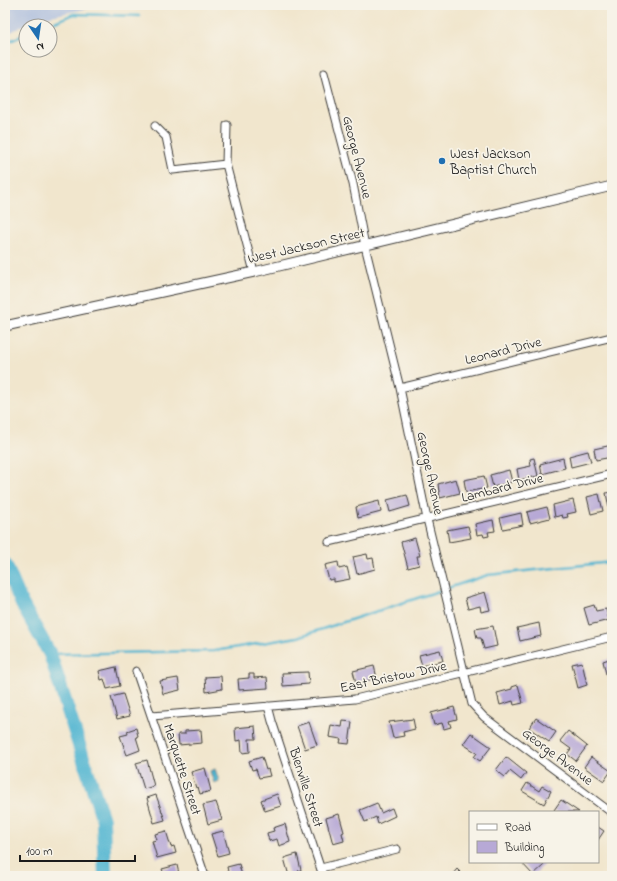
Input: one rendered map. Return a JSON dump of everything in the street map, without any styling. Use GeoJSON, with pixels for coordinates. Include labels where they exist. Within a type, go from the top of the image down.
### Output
{"type":"FeatureCollection","features":[{"type":"Feature","properties":{"kind":"street","name":"George Avenue"},"geometry":{"type":"LineString","coordinates":[[324,73],[353,184],[365,246],[400,388],[427,519],[472,704],[475,710],[612,813]]}},
{"type":"Feature","properties":{"kind":"street"},"geometry":{"type":"LineString","coordinates":[[227,125],[226,164],[254,272]]}},
{"type":"Feature","properties":{"kind":"street"},"geometry":{"type":"LineString","coordinates":[[155,126],[166,137],[173,170],[226,164]]}},
{"type":"Feature","properties":{"kind":"street","name":"West Jackson Street"},"geometry":{"type":"LineString","coordinates":[[5,326],[254,272],[612,186]]}},
{"type":"Feature","properties":{"kind":"street","name":"Leonard Drive"},"geometry":{"type":"LineString","coordinates":[[400,388],[612,337]]}},
{"type":"Feature","properties":{"kind":"street","name":"Lambard Drive"},"geometry":{"type":"LineString","coordinates":[[329,542],[612,474]]}},
{"type":"Feature","properties":{"kind":"street","name":"East Bristow Drive"},"geometry":{"type":"LineString","coordinates":[[152,716],[356,699],[612,637]]}},
{"type":"Feature","properties":{"kind":"street","name":"Marquette Street"},"geometry":{"type":"LineString","coordinates":[[136,671],[205,876]]}},
{"type":"Feature","properties":{"kind":"street","name":"Bienville Street"},"geometry":{"type":"LineString","coordinates":[[268,706],[323,876]]}},
{"type":"Feature","properties":{"kind":"street"},"geometry":{"type":"LineString","coordinates":[[321,868],[397,849]]}},
{"type":"Feature","properties":{"kind":"shaded area"},"geometry":{"type":"Polygon","coordinates":[[[5,5],[105,5],[41,18],[18,18],[18,28],[5,35],[5,5]]]}},
{"type":"Feature","properties":{"kind":"water"},"geometry":{"type":"Polygon","coordinates":[[[215,769],[219,781],[214,783],[210,771],[215,769]]]}},
{"type":"Feature","properties":{"kind":"building"},"geometry":{"type":"Polygon","coordinates":[[[612,445],[612,457],[596,460],[594,449],[612,445]]]}},
{"type":"Feature","properties":{"kind":"building"},"geometry":{"type":"Polygon","coordinates":[[[588,451],[591,462],[571,467],[569,456],[588,451]]]}},
{"type":"Feature","properties":{"kind":"building"},"geometry":{"type":"Polygon","coordinates":[[[534,458],[538,476],[519,480],[517,469],[531,466],[530,459],[534,458]]]}},
{"type":"Feature","properties":{"kind":"building"},"geometry":{"type":"Polygon","coordinates":[[[563,458],[565,468],[542,474],[540,464],[563,458]]]}},
{"type":"Feature","properties":{"kind":"building"},"geometry":{"type":"Polygon","coordinates":[[[509,470],[512,482],[493,487],[490,475],[509,470]]]}},
{"type":"Feature","properties":{"kind":"building"},"geometry":{"type":"Polygon","coordinates":[[[484,476],[487,488],[466,492],[464,480],[484,476]]]}},
{"type":"Feature","properties":{"kind":"building"},"geometry":{"type":"Polygon","coordinates":[[[456,479],[460,493],[440,498],[438,484],[456,479]]]}},
{"type":"Feature","properties":{"kind":"building"},"geometry":{"type":"Polygon","coordinates":[[[612,492],[612,508],[609,508],[606,493],[612,492]]]}},
{"type":"Feature","properties":{"kind":"building"},"geometry":{"type":"Polygon","coordinates":[[[599,494],[603,511],[591,514],[587,497],[599,494]]]}},
{"type":"Feature","properties":{"kind":"building"},"geometry":{"type":"Polygon","coordinates":[[[407,495],[410,506],[390,512],[387,500],[407,495]]]}},
{"type":"Feature","properties":{"kind":"building"},"geometry":{"type":"Polygon","coordinates":[[[573,500],[576,512],[567,514],[568,517],[563,518],[562,515],[555,517],[553,505],[573,500]]]}},
{"type":"Feature","properties":{"kind":"building"},"geometry":{"type":"Polygon","coordinates":[[[379,501],[381,512],[358,518],[356,507],[379,501]]]}},
{"type":"Feature","properties":{"kind":"building"},"geometry":{"type":"Polygon","coordinates":[[[547,507],[550,518],[530,523],[527,512],[547,507]]]}},
{"type":"Feature","properties":{"kind":"building"},"geometry":{"type":"Polygon","coordinates":[[[521,513],[523,525],[503,529],[500,518],[521,513]]]}},
{"type":"Feature","properties":{"kind":"building"},"geometry":{"type":"Polygon","coordinates":[[[493,520],[495,531],[488,532],[489,536],[484,537],[483,534],[477,535],[475,524],[493,520]]]}},
{"type":"Feature","properties":{"kind":"building"},"geometry":{"type":"Polygon","coordinates":[[[468,526],[471,538],[449,542],[447,530],[468,526]]]}},
{"type":"Feature","properties":{"kind":"building"},"geometry":{"type":"Polygon","coordinates":[[[415,538],[420,556],[417,556],[419,565],[408,568],[401,542],[415,538]]]}},
{"type":"Feature","properties":{"kind":"building"},"geometry":{"type":"Polygon","coordinates":[[[367,554],[368,559],[373,558],[375,569],[357,574],[353,557],[367,554]]]}},
{"type":"Feature","properties":{"kind":"building"},"geometry":{"type":"Polygon","coordinates":[[[338,562],[339,569],[347,567],[350,579],[334,582],[334,579],[329,580],[325,565],[338,562]]]}},
{"type":"Feature","properties":{"kind":"building"},"geometry":{"type":"Polygon","coordinates":[[[485,592],[490,610],[481,612],[480,606],[468,609],[465,598],[485,592]]]}},
{"type":"Feature","properties":{"kind":"building"},"geometry":{"type":"Polygon","coordinates":[[[594,605],[596,611],[606,609],[609,620],[589,625],[584,608],[594,605]]]}},
{"type":"Feature","properties":{"kind":"building"},"geometry":{"type":"Polygon","coordinates":[[[539,623],[541,636],[520,641],[517,628],[539,623]]]}},
{"type":"Feature","properties":{"kind":"building"},"geometry":{"type":"Polygon","coordinates":[[[493,626],[497,646],[484,649],[481,638],[477,638],[475,629],[493,626]]]}},
{"type":"Feature","properties":{"kind":"building"},"geometry":{"type":"Polygon","coordinates":[[[440,650],[443,661],[422,666],[419,655],[440,650]]]}},
{"type":"Feature","properties":{"kind":"building"},"geometry":{"type":"Polygon","coordinates":[[[612,658],[612,673],[606,674],[603,661],[612,658]]]}},
{"type":"Feature","properties":{"kind":"building"},"geometry":{"type":"Polygon","coordinates":[[[582,662],[587,685],[578,688],[572,664],[582,662]]]}},
{"type":"Feature","properties":{"kind":"building"},"geometry":{"type":"Polygon","coordinates":[[[374,666],[377,678],[356,683],[353,671],[374,666]]]}},
{"type":"Feature","properties":{"kind":"building"},"geometry":{"type":"Polygon","coordinates":[[[116,667],[120,686],[107,689],[104,679],[101,680],[99,671],[116,667]]]}},
{"type":"Feature","properties":{"kind":"building"},"geometry":{"type":"Polygon","coordinates":[[[308,672],[309,684],[283,686],[282,673],[308,672]]]}},
{"type":"Feature","properties":{"kind":"building"},"geometry":{"type":"Polygon","coordinates":[[[249,674],[254,674],[254,678],[267,677],[268,688],[239,690],[238,679],[249,678],[249,674]]]}},
{"type":"Feature","properties":{"kind":"building"},"geometry":{"type":"Polygon","coordinates":[[[221,676],[222,689],[206,692],[205,677],[221,676]]]}},
{"type":"Feature","properties":{"kind":"building"},"geometry":{"type":"Polygon","coordinates":[[[178,678],[180,690],[163,694],[160,681],[178,678]]]}},
{"type":"Feature","properties":{"kind":"building"},"geometry":{"type":"Polygon","coordinates":[[[518,685],[523,703],[514,705],[513,701],[500,705],[497,693],[512,689],[512,687],[518,685]]]}},
{"type":"Feature","properties":{"kind":"building"},"geometry":{"type":"Polygon","coordinates":[[[123,694],[130,716],[117,719],[111,697],[123,694]]]}},
{"type":"Feature","properties":{"kind":"building"},"geometry":{"type":"Polygon","coordinates":[[[454,707],[457,719],[449,721],[451,727],[444,729],[442,723],[434,725],[431,713],[454,707]]]}},
{"type":"Feature","properties":{"kind":"building"},"geometry":{"type":"Polygon","coordinates":[[[536,718],[556,732],[549,742],[529,728],[536,718]]]}},
{"type":"Feature","properties":{"kind":"building"},"geometry":{"type":"Polygon","coordinates":[[[413,719],[415,729],[403,732],[404,736],[393,738],[389,722],[413,719]]]}},
{"type":"Feature","properties":{"kind":"building"},"geometry":{"type":"Polygon","coordinates":[[[343,721],[352,722],[349,744],[340,743],[341,739],[329,737],[331,725],[342,727],[343,721]]]}},
{"type":"Feature","properties":{"kind":"building"},"geometry":{"type":"Polygon","coordinates":[[[309,722],[317,745],[305,749],[297,726],[309,722]]]}},
{"type":"Feature","properties":{"kind":"building"},"geometry":{"type":"Polygon","coordinates":[[[255,726],[256,739],[249,739],[250,752],[242,753],[241,740],[236,741],[235,728],[255,726]]]}},
{"type":"Feature","properties":{"kind":"building"},"geometry":{"type":"Polygon","coordinates":[[[136,728],[138,736],[136,737],[140,750],[127,755],[120,736],[128,734],[127,731],[136,728]]]}},
{"type":"Feature","properties":{"kind":"building"},"geometry":{"type":"Polygon","coordinates":[[[201,730],[202,743],[179,745],[178,734],[185,734],[185,731],[201,730]]]}},
{"type":"Feature","properties":{"kind":"building"},"geometry":{"type":"Polygon","coordinates":[[[568,731],[587,746],[576,761],[567,754],[571,749],[560,741],[568,731]]]}},
{"type":"Feature","properties":{"kind":"building"},"geometry":{"type":"Polygon","coordinates":[[[471,733],[491,747],[480,761],[474,757],[477,753],[463,744],[471,733]]]}},
{"type":"Feature","properties":{"kind":"building"},"geometry":{"type":"Polygon","coordinates":[[[262,757],[266,770],[268,769],[270,776],[259,778],[256,769],[252,770],[249,761],[262,757]]]}},
{"type":"Feature","properties":{"kind":"building"},"geometry":{"type":"Polygon","coordinates":[[[506,757],[526,773],[521,780],[510,771],[505,777],[496,770],[506,757]]]}},
{"type":"Feature","properties":{"kind":"building"},"geometry":{"type":"Polygon","coordinates":[[[591,757],[611,771],[604,781],[584,767],[591,757]]]}},
{"type":"Feature","properties":{"kind":"building"},"geometry":{"type":"Polygon","coordinates":[[[147,760],[154,786],[144,789],[136,763],[147,760]]]}},
{"type":"Feature","properties":{"kind":"building"},"geometry":{"type":"Polygon","coordinates":[[[205,768],[211,791],[200,794],[198,787],[196,788],[191,772],[205,768]]]}},
{"type":"Feature","properties":{"kind":"building"},"geometry":{"type":"Polygon","coordinates":[[[527,783],[539,791],[542,786],[551,791],[544,804],[522,791],[527,783]]]}},
{"type":"Feature","properties":{"kind":"building"},"geometry":{"type":"Polygon","coordinates":[[[277,794],[281,806],[265,811],[261,800],[277,794]]]}},
{"type":"Feature","properties":{"kind":"building"},"geometry":{"type":"Polygon","coordinates":[[[156,795],[165,820],[154,823],[147,798],[156,795]]]}},
{"type":"Feature","properties":{"kind":"building"},"geometry":{"type":"Polygon","coordinates":[[[561,800],[578,811],[556,811],[554,810],[561,800]]]}},
{"type":"Feature","properties":{"kind":"building"},"geometry":{"type":"Polygon","coordinates":[[[216,802],[222,820],[208,824],[203,805],[216,802]]]}},
{"type":"Feature","properties":{"kind":"building"},"geometry":{"type":"Polygon","coordinates":[[[377,803],[381,813],[392,808],[395,816],[378,824],[376,817],[365,822],[360,810],[377,803]]]}},
{"type":"Feature","properties":{"kind":"building"},"geometry":{"type":"Polygon","coordinates":[[[339,814],[344,832],[342,833],[344,841],[333,844],[326,818],[339,814]]]}},
{"type":"Feature","properties":{"kind":"building"},"geometry":{"type":"Polygon","coordinates":[[[285,824],[290,842],[279,846],[277,839],[269,841],[267,833],[274,831],[273,828],[285,824]]]}},
{"type":"Feature","properties":{"kind":"building"},"geometry":{"type":"Polygon","coordinates":[[[599,828],[604,831],[599,838],[599,828]]]}},
{"type":"Feature","properties":{"kind":"building"},"geometry":{"type":"Polygon","coordinates":[[[166,831],[171,847],[174,846],[176,853],[157,858],[152,841],[157,840],[155,834],[166,831]]]}},
{"type":"Feature","properties":{"kind":"building"},"geometry":{"type":"Polygon","coordinates":[[[223,831],[229,853],[218,856],[211,834],[223,831]]]}},
{"type":"Feature","properties":{"kind":"building"},"geometry":{"type":"Polygon","coordinates":[[[297,854],[301,870],[298,871],[300,876],[289,876],[284,858],[297,854]]]}},
{"type":"Feature","properties":{"kind":"building"},"geometry":{"type":"Polygon","coordinates":[[[522,863],[543,863],[544,865],[533,875],[522,863]]]}},
{"type":"Feature","properties":{"kind":"building"},"geometry":{"type":"Polygon","coordinates":[[[239,864],[242,876],[229,876],[227,867],[239,864]]]}},
{"type":"Feature","properties":{"kind":"building"},"geometry":{"type":"Polygon","coordinates":[[[177,865],[178,876],[160,876],[164,874],[162,869],[177,865]]]}},
{"type":"Feature","properties":{"kind":"building"},"geometry":{"type":"Polygon","coordinates":[[[457,869],[464,876],[451,876],[457,869]]]}},
{"type":"Feature","properties":{"kind":"waterway"},"geometry":{"type":"LineString","coordinates":[[58,21],[74,14],[140,16]]}},
{"type":"Feature","properties":{"kind":"waterway"},"geometry":{"type":"LineString","coordinates":[[5,43],[18,37]]}},
{"type":"Feature","properties":{"kind":"waterway"},"geometry":{"type":"LineString","coordinates":[[50,654],[214,651],[298,637],[488,575],[612,562]]}},
{"type":"Feature","properties":{"kind":"waterway"},"geometry":{"type":"LineString","coordinates":[[5,564],[22,604],[50,654],[103,820],[105,876]]}},
{"type":"Feature","properties":{"kind":"place","name":"West Jackson Baptist Church"},"geometry":{"type":"Point","coordinates":[442,161]}}]}
